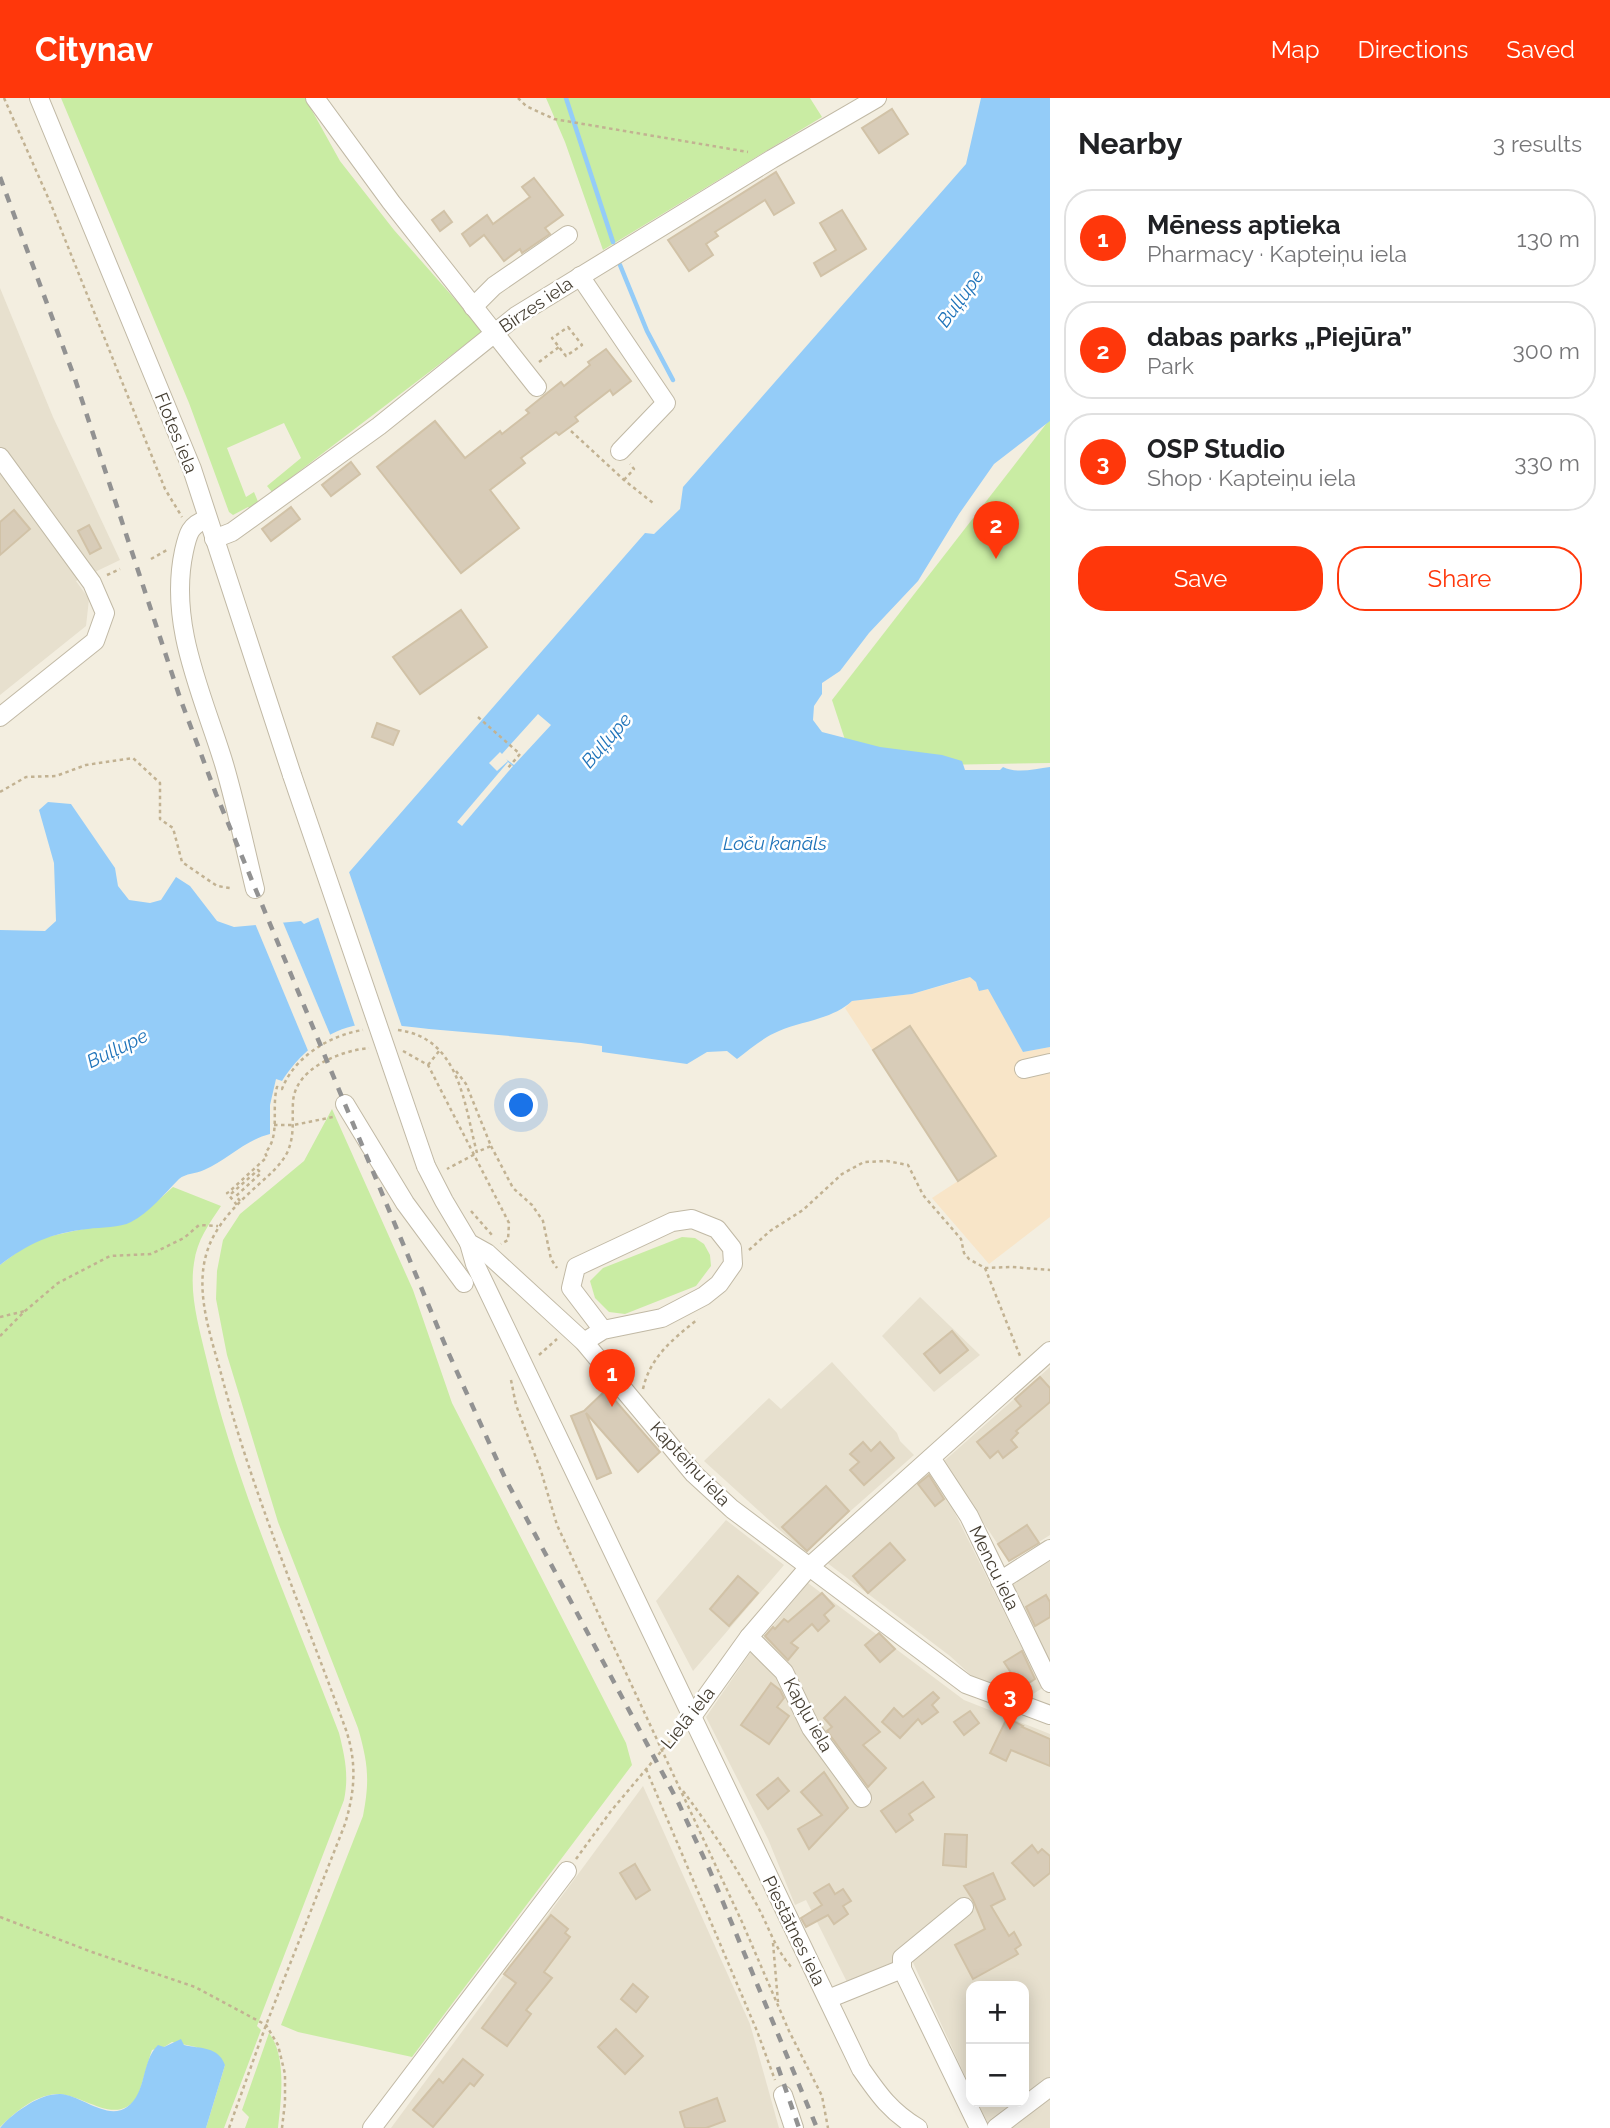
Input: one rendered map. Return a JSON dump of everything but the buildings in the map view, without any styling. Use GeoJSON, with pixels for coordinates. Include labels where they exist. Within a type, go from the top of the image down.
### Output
{"type":"FeatureCollection","features":[{"type":"Feature","properties":{"kind":"street","name":"Flotes iela"},"geometry":{"type":"LineString","coordinates":[[40,98],[192,469],[292,775],[435,1163]]}},
{"type":"Feature","properties":{"kind":"street"},"geometry":{"type":"LineString","coordinates":[[315,98],[537,387]]}},
{"type":"Feature","properties":{"kind":"street","name":"Birzes iela"},"geometry":{"type":"LineString","coordinates":[[214,539],[232,532],[379,426],[516,316],[877,98]]}},
{"type":"Feature","properties":{"kind":"street"},"geometry":{"type":"LineString","coordinates":[[473,307],[494,286],[568,235]]}},
{"type":"Feature","properties":{"kind":"street"},"geometry":{"type":"LineString","coordinates":[[580,276],[666,403],[620,451]]}},
{"type":"Feature","properties":{"kind":"street"},"geometry":{"type":"LineString","coordinates":[[0,457],[92,583],[105,613],[95,641],[0,717]]}},
{"type":"Feature","properties":{"kind":"street"},"geometry":{"type":"LineString","coordinates":[[207,519],[194,523],[189,531],[182,562],[180,593],[184,640],[225,766],[255,889]]}},
{"type":"Feature","properties":{"kind":"street"},"geometry":{"type":"LineString","coordinates":[[1024,1069],[1050,1063]]}},
{"type":"Feature","properties":{"kind":"street"},"geometry":{"type":"LineString","coordinates":[[343,1110],[405,1203],[464,1283]]}},
{"type":"Feature","properties":{"kind":"street","name":"Kapteiņu iela"},"geometry":{"type":"LineString","coordinates":[[435,1163],[444,1200],[469,1243],[487,1253],[584,1342],[694,1474],[732,1509],[966,1684],[1050,1715]]}},
{"type":"Feature","properties":{"kind":"street"},"geometry":{"type":"LineString","coordinates":[[584,1342],[603,1330],[662,1318],[704,1296],[719,1284],[733,1264],[732,1248],[717,1228],[692,1219],[672,1223],[576,1268],[571,1288],[603,1330]]}},
{"type":"Feature","properties":{"kind":"street","name":"Piestātnes iela"},"geometry":{"type":"LineString","coordinates":[[469,1243],[475,1264],[861,2069],[898,2116],[918,2128]]}},
{"type":"Feature","properties":{"kind":"street","name":"Lielā iela"},"geometry":{"type":"LineString","coordinates":[[691,1718],[749,1637],[809,1567],[1050,1351]]}},
{"type":"Feature","properties":{"kind":"street","name":"Mencu iela"},"geometry":{"type":"LineString","coordinates":[[930,1458],[958,1496],[1050,1683]]}},
{"type":"Feature","properties":{"kind":"street"},"geometry":{"type":"LineString","coordinates":[[1000,1581],[1050,1549]]}},
{"type":"Feature","properties":{"kind":"street","name":"Kapļu iela"},"geometry":{"type":"LineString","coordinates":[[749,1637],[784,1672],[811,1728],[863,1798]]}},
{"type":"Feature","properties":{"kind":"street"},"geometry":{"type":"LineString","coordinates":[[372,2128],[567,1871]]}},
{"type":"Feature","properties":{"kind":"street"},"geometry":{"type":"LineString","coordinates":[[964,1907],[902,1958],[902,1969],[979,2128]]}},
{"type":"Feature","properties":{"kind":"street"},"geometry":{"type":"LineString","coordinates":[[828,1999],[902,1969]]}},
{"type":"Feature","properties":{"kind":"street"},"geometry":{"type":"LineString","coordinates":[[996,2128],[1050,2087]]}},
{"type":"Feature","properties":{"kind":"street"},"geometry":{"type":"LineString","coordinates":[[783,2095],[794,2128]]}},
{"type":"Feature","properties":{"kind":"path"},"geometry":{"type":"LineString","coordinates":[[4,98],[50,202],[165,489],[186,523]]}},
{"type":"Feature","properties":{"kind":"path"},"geometry":{"type":"LineString","coordinates":[[518,98],[526,106],[554,119],[752,153],[772,159]]}},
{"type":"Feature","properties":{"kind":"path"},"geometry":{"type":"LineString","coordinates":[[568,327],[582,345],[566,356],[559,347],[552,338],[568,327]]}},
{"type":"Feature","properties":{"kind":"path"},"geometry":{"type":"LineString","coordinates":[[525,372],[559,347]]}},
{"type":"Feature","properties":{"kind":"path"},"geometry":{"type":"LineString","coordinates":[[571,431],[653,503]]}},
{"type":"Feature","properties":{"kind":"path"},"geometry":{"type":"LineString","coordinates":[[478,717],[520,754],[507,769]]}},
{"type":"Feature","properties":{"kind":"path"},"geometry":{"type":"LineString","coordinates":[[0,792],[26,777],[56,776],[86,765],[133,758],[160,783],[160,819],[173,828],[182,862],[217,886],[230,888]]}},
{"type":"Feature","properties":{"kind":"path"},"geometry":{"type":"LineString","coordinates":[[229,2128],[266,2025],[345,1824],[354,1791],[355,1770],[346,1730],[247,1466],[209,1327],[202,1286],[204,1266],[218,1226],[285,1156],[292,1142],[293,1100],[297,1085],[306,1074],[334,1058],[359,1049],[377,1047]]}},
{"type":"Feature","properties":{"kind":"path"},"geometry":{"type":"LineString","coordinates":[[399,1050],[428,1065],[509,1223],[508,1240],[501,1244],[468,1207]]}},
{"type":"Feature","properties":{"kind":"path"},"geometry":{"type":"LineString","coordinates":[[428,1065],[440,1050]]}},
{"type":"Feature","properties":{"kind":"path"},"geometry":{"type":"LineString","coordinates":[[454,1069],[466,1084],[491,1146],[513,1188],[532,1205],[543,1221],[551,1259],[571,1288]]}},
{"type":"Feature","properties":{"kind":"path"},"geometry":{"type":"LineString","coordinates":[[274,1125],[294,1125],[343,1110]]}},
{"type":"Feature","properties":{"kind":"path"},"geometry":{"type":"LineString","coordinates":[[446,1168],[491,1146]]}},
{"type":"Feature","properties":{"kind":"path"},"geometry":{"type":"LineString","coordinates":[[733,1264],[770,1231],[803,1210],[842,1174],[864,1162],[887,1161],[908,1165],[923,1195],[961,1239],[964,1253],[969,1259],[985,1268],[1050,1270]]}},
{"type":"Feature","properties":{"kind":"path"},"geometry":{"type":"LineString","coordinates":[[435,1163],[446,1168],[451,1178]]}},
{"type":"Feature","properties":{"kind":"path"},"geometry":{"type":"LineString","coordinates":[[230,1191],[227,1194],[237,1205]]}},
{"type":"Feature","properties":{"kind":"path"},"geometry":{"type":"LineString","coordinates":[[0,1336],[58,1283],[110,1256],[151,1254],[184,1238],[199,1225],[218,1226]]}},
{"type":"Feature","properties":{"kind":"path"},"geometry":{"type":"LineString","coordinates":[[985,1268],[1027,1372]]}},
{"type":"Feature","properties":{"kind":"path"},"geometry":{"type":"LineString","coordinates":[[643,1389],[652,1363],[675,1337],[704,1315],[704,1296]]}},
{"type":"Feature","properties":{"kind":"path"},"geometry":{"type":"LineString","coordinates":[[0,1317],[25,1311]]}},
{"type":"Feature","properties":{"kind":"path"},"geometry":{"type":"LineString","coordinates":[[510,1370],[516,1405],[541,1471],[557,1525],[822,2096],[828,2128]]}},
{"type":"Feature","properties":{"kind":"path","name":"Lielā iela"},"geometry":{"type":"LineString","coordinates":[[567,1871],[611,1811],[691,1718]]}},
{"type":"Feature","properties":{"kind":"path"},"geometry":{"type":"LineString","coordinates":[[646,1769],[783,2095]]}},
{"type":"Feature","properties":{"kind":"path"},"geometry":{"type":"LineString","coordinates":[[679,1784],[714,1832],[759,1909],[780,1955],[799,1976]]}},
{"type":"Feature","properties":{"kind":"path"},"geometry":{"type":"LineString","coordinates":[[0,1917],[195,1987],[266,2025],[278,2045],[285,2074],[282,2128]]}},
{"type":"Feature","properties":{"kind":"path"},"geometry":{"type":"LineString","coordinates":[[773,1939],[779,2006]]}},
{"type":"Feature","properties":{"kind":"shaded area"},"geometry":{"type":"Polygon","coordinates":[[[0,288],[53,417],[120,560],[76,581],[89,599],[86,626],[0,695],[0,288]]]}},
{"type":"Feature","properties":{"kind":"shaded area"},"geometry":{"type":"Polygon","coordinates":[[[970,977],[988,988],[1023,1052],[1050,1047],[1050,1217],[989,1264],[932,1198],[958,1181],[845,1008],[852,1001],[912,994],[970,977]]]}},
{"type":"Feature","properties":{"kind":"shaded area"},"geometry":{"type":"Polygon","coordinates":[[[920,1297],[980,1355],[934,1392],[882,1336],[920,1297]]]}},
{"type":"Feature","properties":{"kind":"shaded area"},"geometry":{"type":"Polygon","coordinates":[[[832,1362],[914,1455],[804,1552],[704,1461],[769,1398],[781,1409],[832,1362]]]}},
{"type":"Feature","properties":{"kind":"shaded area"},"geometry":{"type":"Polygon","coordinates":[[[1050,1367],[1050,1535],[1009,1561],[943,1462],[1050,1367]]]}},
{"type":"Feature","properties":{"kind":"shaded area"},"geometry":{"type":"Polygon","coordinates":[[[933,1469],[1023,1650],[1046,1686],[1028,1697],[974,1678],[950,1656],[826,1562],[933,1469]]]}},
{"type":"Feature","properties":{"kind":"shaded area"},"geometry":{"type":"Polygon","coordinates":[[[726,1520],[784,1565],[693,1671],[656,1601],[726,1520]]]}},
{"type":"Feature","properties":{"kind":"shaded area"},"geometry":{"type":"Polygon","coordinates":[[[1050,1558],[1050,1662],[1012,1582],[1050,1558]]]}},
{"type":"Feature","properties":{"kind":"shaded area"},"geometry":{"type":"Polygon","coordinates":[[[808,1583],[964,1700],[1050,1734],[1050,2128],[989,2128],[979,2107],[1029,2107],[1029,1981],[966,1981],[966,2078],[910,1956],[847,1982],[806,1900],[795,1905],[768,1839],[706,1717],[748,1656],[808,1583]]]}},
{"type":"Feature","properties":{"kind":"shaded area"},"geometry":{"type":"Polygon","coordinates":[[[643,1786],[750,2024],[779,2128],[391,2128],[643,1786]]]}},
{"type":"Feature","properties":{"kind":"green space"},"geometry":{"type":"Polygon","coordinates":[[[61,98],[305,98],[340,161],[394,230],[483,331],[272,492],[267,486],[301,458],[284,423],[227,448],[246,497],[254,492],[259,504],[252,510],[248,507],[233,515],[229,512],[189,403],[61,98]]]}},
{"type":"Feature","properties":{"kind":"green space"},"geometry":{"type":"Polygon","coordinates":[[[546,98],[810,98],[822,117],[603,250],[565,142],[546,98]]]}},
{"type":"Feature","properties":{"kind":"green space"},"geometry":{"type":"Polygon","coordinates":[[[1050,419],[1050,763],[885,766],[849,752],[832,700],[1050,419]]]}},
{"type":"Feature","properties":{"kind":"green space"},"geometry":{"type":"Polygon","coordinates":[[[332,1109],[413,1290],[452,1403],[626,1743],[632,1765],[412,2057],[298,2032],[281,2025],[363,1816],[367,1772],[358,1728],[278,1522],[227,1355],[216,1299],[217,1271],[223,1240],[240,1214],[304,1161],[332,1109]]]}},
{"type":"Feature","properties":{"kind":"green space"},"geometry":{"type":"Polygon","coordinates":[[[173,1187],[221,1206],[204,1233],[196,1255],[193,1287],[198,1322],[218,1405],[249,1500],[339,1733],[346,1766],[344,1800],[257,2026],[261,2030],[224,2128],[206,2128],[225,2065],[196,2047],[172,2042],[152,2050],[139,2093],[129,2106],[109,2109],[66,2095],[48,2095],[25,2106],[0,2127],[0,1265],[24,1247],[42,1238],[83,1229],[155,1203],[173,1187]]]}},
{"type":"Feature","properties":{"kind":"green space"},"geometry":{"type":"Polygon","coordinates":[[[682,1237],[695,1238],[704,1244],[710,1255],[711,1266],[696,1286],[625,1314],[609,1312],[595,1298],[590,1281],[603,1268],[682,1237]]]}},
{"type":"Feature","properties":{"kind":"green space"},"geometry":{"type":"Polygon","coordinates":[[[269,2033],[275,2043],[281,2066],[278,2128],[245,2128],[249,2117],[242,2110],[269,2033]]]}},
{"type":"Feature","properties":{"kind":"water"},"geometry":{"type":"Polygon","coordinates":[[[981,98],[1050,98],[1050,421],[994,464],[959,514],[918,581],[869,633],[840,671],[822,683],[822,694],[814,706],[813,720],[822,732],[880,747],[942,755],[962,761],[965,770],[1000,770],[1003,767],[1020,771],[1050,767],[1050,1047],[1023,1052],[988,989],[979,991],[976,982],[970,977],[912,994],[852,1001],[827,1016],[773,1034],[737,1059],[727,1051],[707,1052],[687,1064],[602,1052],[602,1046],[581,1043],[391,1025],[353,1026],[322,1040],[304,1054],[282,1081],[276,1079],[270,1105],[270,1134],[252,1141],[204,1170],[182,1177],[151,1208],[131,1222],[52,1236],[31,1245],[0,1265],[0,930],[45,931],[56,921],[54,863],[39,810],[48,802],[71,804],[115,868],[118,886],[129,900],[150,903],[161,900],[176,877],[190,886],[217,921],[234,927],[301,921],[304,924],[324,915],[324,901],[645,533],[654,534],[680,509],[683,487],[966,164],[981,98]]]}},
{"type":"Feature","properties":{"kind":"water"},"geometry":{"type":"Polygon","coordinates":[[[181,2039],[184,2045],[213,2051],[225,2065],[206,2128],[0,2128],[25,2106],[52,2095],[68,2095],[103,2109],[119,2111],[127,2107],[138,2094],[149,2059],[158,2045],[164,2047],[181,2039]]]}},
{"type":"Feature","properties":{"kind":"pier"},"geometry":{"type":"Polygon","coordinates":[[[538,714],[551,725],[514,765],[506,759],[508,761],[497,771],[489,763],[500,752],[502,754],[538,714]]]}},
{"type":"Feature","properties":{"kind":"pier"},"geometry":{"type":"Polygon","coordinates":[[[508,762],[513,766],[462,826],[457,822],[508,762]]]}},
{"type":"Feature","properties":{"kind":"pier"},"geometry":{"type":"Polygon","coordinates":[[[348,869],[403,1030],[356,1029],[317,914],[323,909],[321,899],[348,869]]]}},
{"type":"Feature","properties":{"kind":"pier"},"geometry":{"type":"Polygon","coordinates":[[[282,920],[332,1039],[309,1053],[254,921],[282,920]]]}},
{"type":"Feature","properties":{"kind":"waterway"},"geometry":{"type":"LineString","coordinates":[[566,98],[613,242]]}},
{"type":"Feature","properties":{"kind":"waterway"},"geometry":{"type":"LineString","coordinates":[[620,265],[647,331],[673,380]]}},
{"type":"Feature","properties":{"kind":"railway"},"geometry":{"type":"LineString","coordinates":[[0,177],[75,379],[180,698],[216,794],[448,1352],[506,1480],[678,1802],[710,1871],[817,2128]]}},
{"type":"Feature","properties":{"kind":"railway"},"geometry":{"type":"LineString","coordinates":[[778,2067],[799,2128]]}},
{"type":"Feature","properties":{"kind":"place","name":"dabas parks „Piejūra”"},"geometry":{"type":"Point","coordinates":[996,559]}},
{"type":"Feature","properties":{"kind":"place","name":"Mēness aptieka"},"geometry":{"type":"Point","coordinates":[612,1407]}},
{"type":"Feature","properties":{"kind":"place","name":"OSP Studio"},"geometry":{"type":"Point","coordinates":[1010,1730]}},
{"type":"Feature","properties":{"kind":"water label","name":"Buļļupe"},"geometry":{"type":"Point","coordinates":[960,298]}},
{"type":"Feature","properties":{"kind":"water label","name":"Buļļupe"},"geometry":{"type":"Point","coordinates":[606,740]}},
{"type":"Feature","properties":{"kind":"water label","name":"Loču kanāls"},"geometry":{"type":"Point","coordinates":[775,843]}},
{"type":"Feature","properties":{"kind":"water label","name":"Buļļupe"},"geometry":{"type":"Point","coordinates":[117,1048]}}]}
